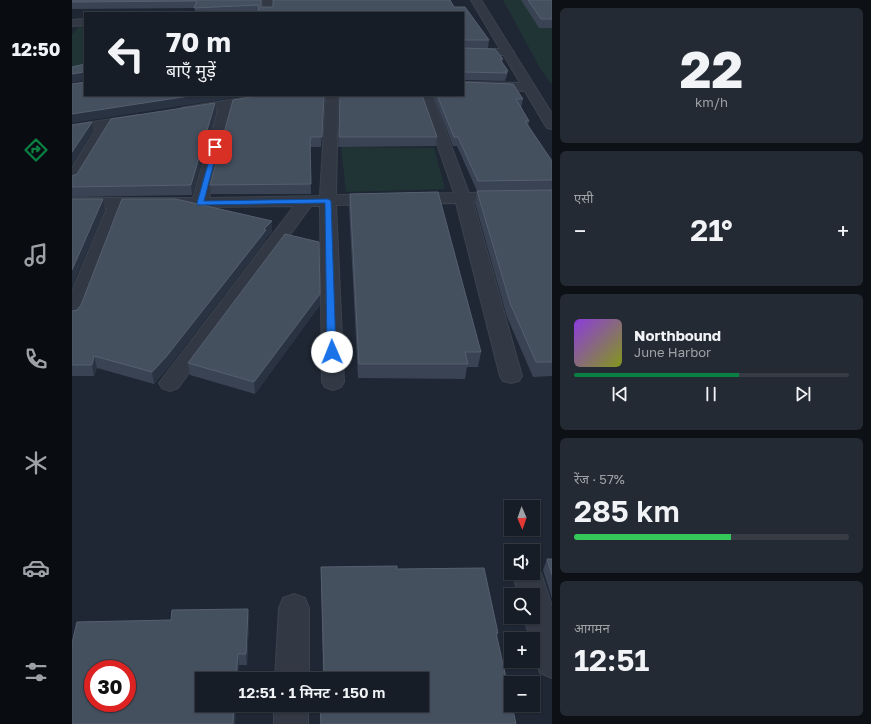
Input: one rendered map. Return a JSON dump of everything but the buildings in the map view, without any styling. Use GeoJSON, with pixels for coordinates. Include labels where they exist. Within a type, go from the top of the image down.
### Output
{"type":"FeatureCollection","features":[{"type":"Feature","properties":{"kind":"street"},"geometry":{"type":"LineString","coordinates":[[267,12],[268,0]]}},
{"type":"Feature","properties":{"kind":"street"},"geometry":{"type":"LineString","coordinates":[[476,0],[552,125]]}},
{"type":"Feature","properties":{"kind":"street"},"geometry":{"type":"LineString","coordinates":[[72,23],[84,22]]}},
{"type":"Feature","properties":{"kind":"street"},"geometry":{"type":"LineString","coordinates":[[464,52],[508,52]]}},
{"type":"Feature","properties":{"kind":"street"},"geometry":{"type":"LineString","coordinates":[[464,86],[529,87]]}},
{"type":"Feature","properties":{"kind":"street"},"geometry":{"type":"LineString","coordinates":[[174,113],[275,96]]}},
{"type":"Feature","properties":{"kind":"street"},"geometry":{"type":"LineString","coordinates":[[332,96],[328,201],[333,382]]}},
{"type":"Feature","properties":{"kind":"street"},"geometry":{"type":"LineString","coordinates":[[426,96],[463,197],[511,376]]}},
{"type":"Feature","properties":{"kind":"street"},"geometry":{"type":"LineString","coordinates":[[200,203],[226,105]]}},
{"type":"Feature","properties":{"kind":"street"},"geometry":{"type":"LineString","coordinates":[[72,130],[151,117]]}},
{"type":"Feature","properties":{"kind":"street"},"geometry":{"type":"LineString","coordinates":[[72,180],[106,125]]}},
{"type":"Feature","properties":{"kind":"street"},"geometry":{"type":"LineString","coordinates":[[72,203],[200,203],[552,196]]}},
{"type":"Feature","properties":{"kind":"street"},"geometry":{"type":"LineString","coordinates":[[170,382],[306,201]]}},
{"type":"Feature","properties":{"kind":"street"},"geometry":{"type":"LineString","coordinates":[[72,316],[117,203]]}},
{"type":"Feature","properties":{"kind":"street"},"geometry":{"type":"LineString","coordinates":[[530,582],[552,662]]}},
{"type":"Feature","properties":{"kind":"street"},"geometry":{"type":"LineString","coordinates":[[292,672],[294,608]]}},
{"type":"Feature","properties":{"kind":"street"},"geometry":{"type":"LineString","coordinates":[[291,724],[292,712]]}},
{"type":"Feature","properties":{"kind":"shaded area"},"geometry":{"type":"Polygon","coordinates":[[[503,0],[552,0],[552,85],[540,68],[503,0]]]}},
{"type":"Feature","properties":{"kind":"shaded area"},"geometry":{"type":"Polygon","coordinates":[[[79,26],[84,26],[84,68],[72,71],[72,35],[79,26]]]}},
{"type":"Feature","properties":{"kind":"shaded area"},"geometry":{"type":"Polygon","coordinates":[[[341,147],[434,148],[445,189],[346,192],[341,147]]]}},
{"type":"Feature","properties":{"kind":"route"},"geometry":{"type":"LineString","coordinates":[[215,147],[200,203],[328,201],[332,352]]}}]}
